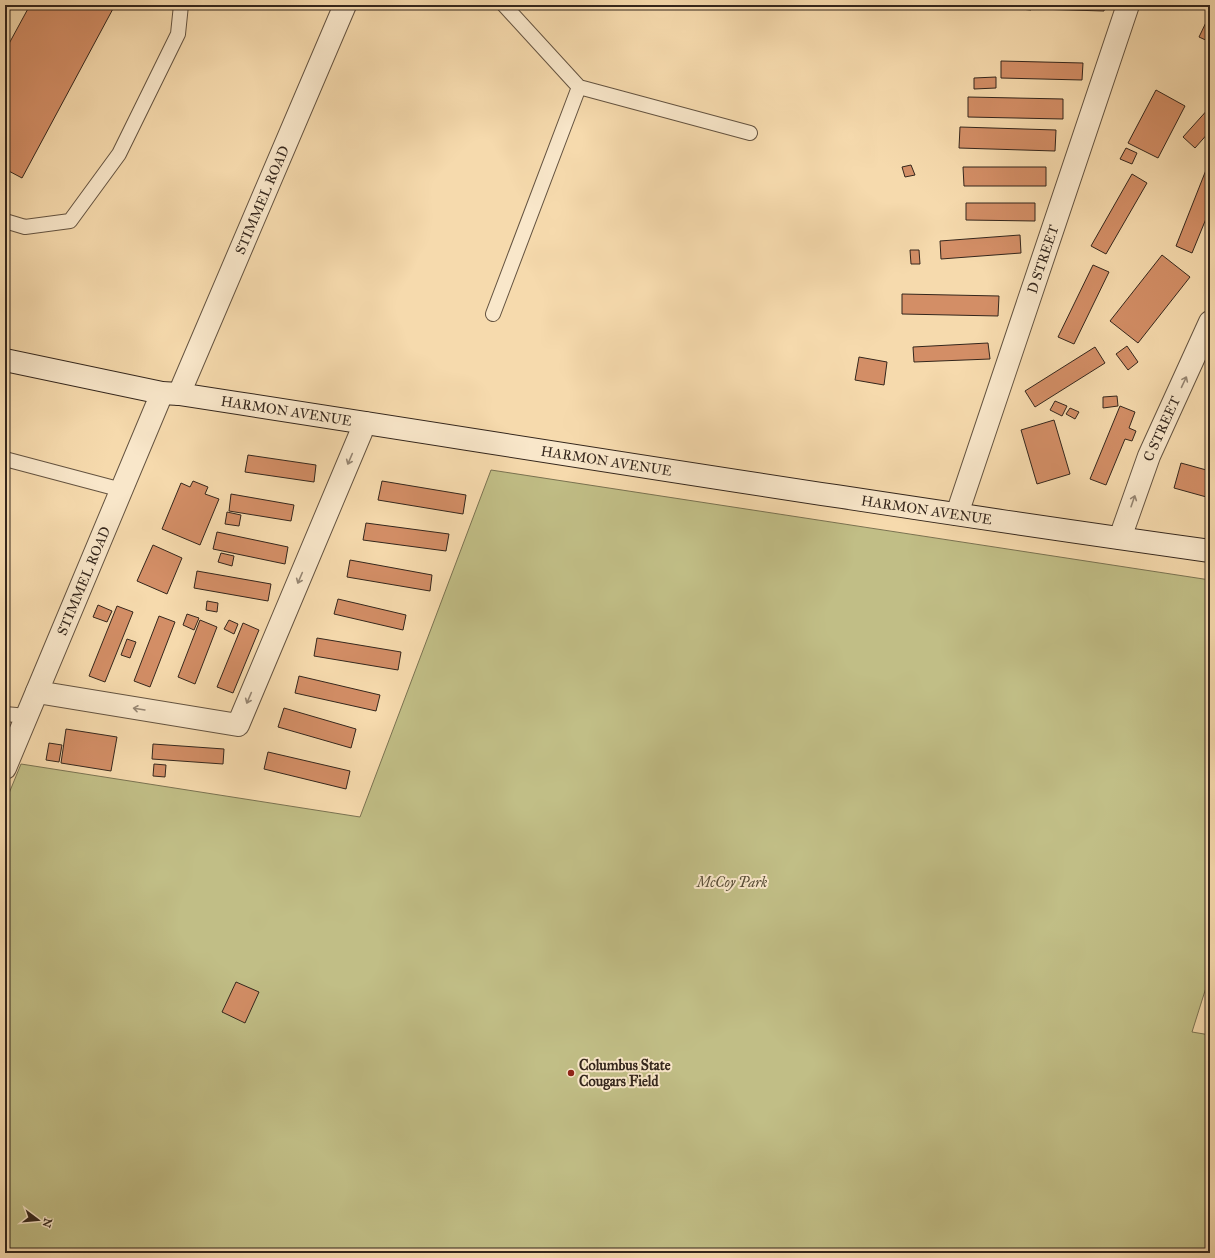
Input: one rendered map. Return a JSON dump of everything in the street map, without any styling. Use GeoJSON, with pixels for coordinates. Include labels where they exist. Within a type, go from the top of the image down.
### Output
{"type":"FeatureCollection","features":[{"type":"Feature","properties":{"kind":"street","name":"STIMMEL ROAD"},"geometry":{"type":"LineString","coordinates":[[5,768],[122,490],[171,394],[345,5]]}},
{"type":"Feature","properties":{"kind":"street","name":"D STREET"},"geometry":{"type":"LineString","coordinates":[[957,514],[1128,5]]}},
{"type":"Feature","properties":{"kind":"street","name":"C STREET"},"geometry":{"type":"LineString","coordinates":[[1120,538],[1149,456],[1210,322]]}},
{"type":"Feature","properties":{"kind":"street","name":"HARMON AVENUE"},"geometry":{"type":"LineString","coordinates":[[5,360],[171,394],[957,514],[1210,550]]}},
{"type":"Feature","properties":{"kind":"street"},"geometry":{"type":"LineString","coordinates":[[37,692],[238,725],[365,423]]}},
{"type":"Feature","properties":{"kind":"lane"},"geometry":{"type":"LineString","coordinates":[[5,221],[25,227],[70,221],[119,154],[178,34],[181,5]]}},
{"type":"Feature","properties":{"kind":"lane"},"geometry":{"type":"LineString","coordinates":[[504,5],[579,87],[750,133]]}},
{"type":"Feature","properties":{"kind":"lane"},"geometry":{"type":"LineString","coordinates":[[493,314],[579,87]]}},
{"type":"Feature","properties":{"kind":"lane"},"geometry":{"type":"LineString","coordinates":[[5,459],[122,490]]}},
{"type":"Feature","properties":{"kind":"lane"},"geometry":{"type":"LineString","coordinates":[[5,714],[27,716]]}},
{"type":"Feature","properties":{"kind":"green space","name":"McCoy Park"},"geometry":{"type":"Polygon","coordinates":[[[491,470],[1210,580],[1210,975],[1192,1032],[1210,1035],[1210,1253],[5,1253],[5,803],[21,764],[360,817],[491,470]]]}},
{"type":"Feature","properties":{"kind":"building"},"geometry":{"type":"Polygon","coordinates":[[[30,5],[115,5],[22,178],[5,169],[5,51],[30,5]]]}},
{"type":"Feature","properties":{"kind":"building"},"geometry":{"type":"Polygon","coordinates":[[[1020,5],[1031,5],[1031,10],[1020,9],[1020,5]]]}},
{"type":"Feature","properties":{"kind":"building"},"geometry":{"type":"Polygon","coordinates":[[[1036,5],[1105,5],[1104,11],[1036,9],[1036,5]]]}},
{"type":"Feature","properties":{"kind":"building"},"geometry":{"type":"Polygon","coordinates":[[[1210,14],[1210,42],[1199,37],[1210,14]]]}},
{"type":"Feature","properties":{"kind":"building"},"geometry":{"type":"Polygon","coordinates":[[[1001,61],[1083,63],[1082,80],[1001,78],[1001,61]]]}},
{"type":"Feature","properties":{"kind":"building"},"geometry":{"type":"Polygon","coordinates":[[[996,77],[996,88],[974,89],[974,78],[996,77]]]}},
{"type":"Feature","properties":{"kind":"building"},"geometry":{"type":"Polygon","coordinates":[[[1156,90],[1185,106],[1158,158],[1128,143],[1156,90]]]}},
{"type":"Feature","properties":{"kind":"building"},"geometry":{"type":"Polygon","coordinates":[[[968,97],[1063,99],[1063,119],[968,117],[968,97]]]}},
{"type":"Feature","properties":{"kind":"building"},"geometry":{"type":"Polygon","coordinates":[[[1210,107],[1210,131],[1195,148],[1183,137],[1210,107]]]}},
{"type":"Feature","properties":{"kind":"building"},"geometry":{"type":"Polygon","coordinates":[[[960,127],[1056,130],[1055,151],[959,148],[960,127]]]}},
{"type":"Feature","properties":{"kind":"building"},"geometry":{"type":"Polygon","coordinates":[[[1126,148],[1137,153],[1132,164],[1120,159],[1126,148]]]}},
{"type":"Feature","properties":{"kind":"building"},"geometry":{"type":"Polygon","coordinates":[[[911,165],[915,175],[905,177],[902,167],[911,165]]]}},
{"type":"Feature","properties":{"kind":"building"},"geometry":{"type":"Polygon","coordinates":[[[963,167],[1046,167],[1046,186],[964,186],[963,167]]]}},
{"type":"Feature","properties":{"kind":"building"},"geometry":{"type":"Polygon","coordinates":[[[1206,170],[1210,171],[1210,209],[1192,253],[1176,246],[1206,170]]]}},
{"type":"Feature","properties":{"kind":"building"},"geometry":{"type":"Polygon","coordinates":[[[1132,174],[1147,183],[1106,254],[1091,246],[1132,174]]]}},
{"type":"Feature","properties":{"kind":"building"},"geometry":{"type":"Polygon","coordinates":[[[966,203],[1035,203],[1035,221],[966,220],[966,203]]]}},
{"type":"Feature","properties":{"kind":"building"},"geometry":{"type":"Polygon","coordinates":[[[1020,235],[1021,253],[941,259],[940,241],[1020,235]]]}},
{"type":"Feature","properties":{"kind":"building"},"geometry":{"type":"Polygon","coordinates":[[[910,250],[919,250],[920,264],[911,264],[910,250]]]}},
{"type":"Feature","properties":{"kind":"building"},"geometry":{"type":"Polygon","coordinates":[[[1162,255],[1190,277],[1138,343],[1110,321],[1162,255]]]}},
{"type":"Feature","properties":{"kind":"building"},"geometry":{"type":"Polygon","coordinates":[[[1093,265],[1109,272],[1074,344],[1058,337],[1093,265]]]}},
{"type":"Feature","properties":{"kind":"building"},"geometry":{"type":"Polygon","coordinates":[[[902,294],[999,296],[998,316],[902,314],[902,294]]]}},
{"type":"Feature","properties":{"kind":"building"},"geometry":{"type":"Polygon","coordinates":[[[988,343],[990,359],[914,362],[913,347],[988,343]]]}},
{"type":"Feature","properties":{"kind":"building"},"geometry":{"type":"Polygon","coordinates":[[[1127,346],[1138,362],[1128,370],[1116,354],[1127,346]]]}},
{"type":"Feature","properties":{"kind":"building"},"geometry":{"type":"Polygon","coordinates":[[[1095,347],[1105,363],[1035,407],[1025,391],[1095,347]]]}},
{"type":"Feature","properties":{"kind":"building"},"geometry":{"type":"Polygon","coordinates":[[[859,357],[887,362],[884,385],[855,380],[859,357]]]}},
{"type":"Feature","properties":{"kind":"building"},"geometry":{"type":"Polygon","coordinates":[[[1117,396],[1118,406],[1103,408],[1103,397],[1117,396]]]}},
{"type":"Feature","properties":{"kind":"building"},"geometry":{"type":"Polygon","coordinates":[[[1055,401],[1067,406],[1062,416],[1050,410],[1055,401]]]}},
{"type":"Feature","properties":{"kind":"building"},"geometry":{"type":"Polygon","coordinates":[[[1120,406],[1135,412],[1129,428],[1136,431],[1132,441],[1125,439],[1106,485],[1090,479],[1120,406]]]}},
{"type":"Feature","properties":{"kind":"building"},"geometry":{"type":"Polygon","coordinates":[[[1070,408],[1079,412],[1075,419],[1066,414],[1070,408]]]}},
{"type":"Feature","properties":{"kind":"building"},"geometry":{"type":"Polygon","coordinates":[[[1054,420],[1070,474],[1037,484],[1021,430],[1054,420]]]}},
{"type":"Feature","properties":{"kind":"building"},"geometry":{"type":"Polygon","coordinates":[[[248,455],[316,465],[314,482],[245,472],[248,455]]]}},
{"type":"Feature","properties":{"kind":"building"},"geometry":{"type":"Polygon","coordinates":[[[1181,463],[1210,471],[1210,498],[1174,488],[1181,463]]]}},
{"type":"Feature","properties":{"kind":"building"},"geometry":{"type":"Polygon","coordinates":[[[193,481],[208,487],[205,494],[219,499],[200,545],[162,529],[181,483],[190,487],[193,481]]]}},
{"type":"Feature","properties":{"kind":"building"},"geometry":{"type":"Polygon","coordinates":[[[382,481],[466,495],[463,514],[378,500],[382,481]]]}},
{"type":"Feature","properties":{"kind":"building"},"geometry":{"type":"Polygon","coordinates":[[[231,494],[294,505],[291,521],[229,511],[231,494]]]}},
{"type":"Feature","properties":{"kind":"building"},"geometry":{"type":"Polygon","coordinates":[[[227,512],[241,515],[239,526],[225,524],[227,512]]]}},
{"type":"Feature","properties":{"kind":"building"},"geometry":{"type":"Polygon","coordinates":[[[366,523],[449,534],[446,551],[363,540],[366,523]]]}},
{"type":"Feature","properties":{"kind":"building"},"geometry":{"type":"Polygon","coordinates":[[[217,532],[288,547],[285,564],[213,549],[217,532]]]}},
{"type":"Feature","properties":{"kind":"building"},"geometry":{"type":"Polygon","coordinates":[[[153,545],[182,558],[167,594],[137,581],[153,545]]]}},
{"type":"Feature","properties":{"kind":"building"},"geometry":{"type":"Polygon","coordinates":[[[221,553],[234,556],[232,566],[218,562],[221,553]]]}},
{"type":"Feature","properties":{"kind":"building"},"geometry":{"type":"Polygon","coordinates":[[[350,560],[432,575],[430,591],[347,577],[350,560]]]}},
{"type":"Feature","properties":{"kind":"building"},"geometry":{"type":"Polygon","coordinates":[[[197,571],[271,584],[268,601],[194,588],[197,571]]]}},
{"type":"Feature","properties":{"kind":"building"},"geometry":{"type":"Polygon","coordinates":[[[338,599],[406,615],[403,630],[334,614],[338,599]]]}},
{"type":"Feature","properties":{"kind":"building"},"geometry":{"type":"Polygon","coordinates":[[[207,601],[218,603],[217,612],[206,610],[207,601]]]}},
{"type":"Feature","properties":{"kind":"building"},"geometry":{"type":"Polygon","coordinates":[[[98,605],[112,611],[107,622],[93,617],[98,605]]]}},
{"type":"Feature","properties":{"kind":"building"},"geometry":{"type":"Polygon","coordinates":[[[117,606],[133,612],[105,682],[89,676],[117,606]]]}},
{"type":"Feature","properties":{"kind":"building"},"geometry":{"type":"Polygon","coordinates":[[[187,614],[199,618],[194,630],[183,625],[187,614]]]}},
{"type":"Feature","properties":{"kind":"building"},"geometry":{"type":"Polygon","coordinates":[[[159,616],[175,622],[150,687],[134,681],[159,616]]]}},
{"type":"Feature","properties":{"kind":"building"},"geometry":{"type":"Polygon","coordinates":[[[200,620],[217,627],[195,684],[178,677],[200,620]]]}},
{"type":"Feature","properties":{"kind":"building"},"geometry":{"type":"Polygon","coordinates":[[[229,620],[238,624],[234,634],[224,629],[229,620]]]}},
{"type":"Feature","properties":{"kind":"building"},"geometry":{"type":"Polygon","coordinates":[[[243,623],[259,630],[233,693],[217,687],[243,623]]]}},
{"type":"Feature","properties":{"kind":"building"},"geometry":{"type":"Polygon","coordinates":[[[317,638],[401,652],[398,670],[314,656],[317,638]]]}},
{"type":"Feature","properties":{"kind":"building"},"geometry":{"type":"Polygon","coordinates":[[[127,639],[136,642],[130,658],[121,655],[127,639]]]}},
{"type":"Feature","properties":{"kind":"building"},"geometry":{"type":"Polygon","coordinates":[[[299,676],[380,695],[376,711],[295,693],[299,676]]]}},
{"type":"Feature","properties":{"kind":"building"},"geometry":{"type":"Polygon","coordinates":[[[284,708],[356,729],[351,748],[278,727],[284,708]]]}},
{"type":"Feature","properties":{"kind":"building"},"geometry":{"type":"Polygon","coordinates":[[[66,729],[117,737],[111,771],[61,763],[66,729]]]}},
{"type":"Feature","properties":{"kind":"building"},"geometry":{"type":"Polygon","coordinates":[[[49,743],[62,745],[59,762],[46,760],[49,743]]]}},
{"type":"Feature","properties":{"kind":"building"},"geometry":{"type":"Polygon","coordinates":[[[153,744],[224,749],[223,764],[152,759],[153,744]]]}},
{"type":"Feature","properties":{"kind":"building"},"geometry":{"type":"Polygon","coordinates":[[[268,752],[350,771],[346,789],[264,769],[268,752]]]}},
{"type":"Feature","properties":{"kind":"building"},"geometry":{"type":"Polygon","coordinates":[[[154,764],[166,765],[165,777],[153,776],[154,764]]]}},
{"type":"Feature","properties":{"kind":"building"},"geometry":{"type":"Polygon","coordinates":[[[236,982],[259,992],[245,1023],[222,1012],[236,982]]]}},
{"type":"Feature","properties":{"kind":"place","name":"Columbus State Cougars Field"},"geometry":{"type":"Point","coordinates":[571,1073]}}]}
